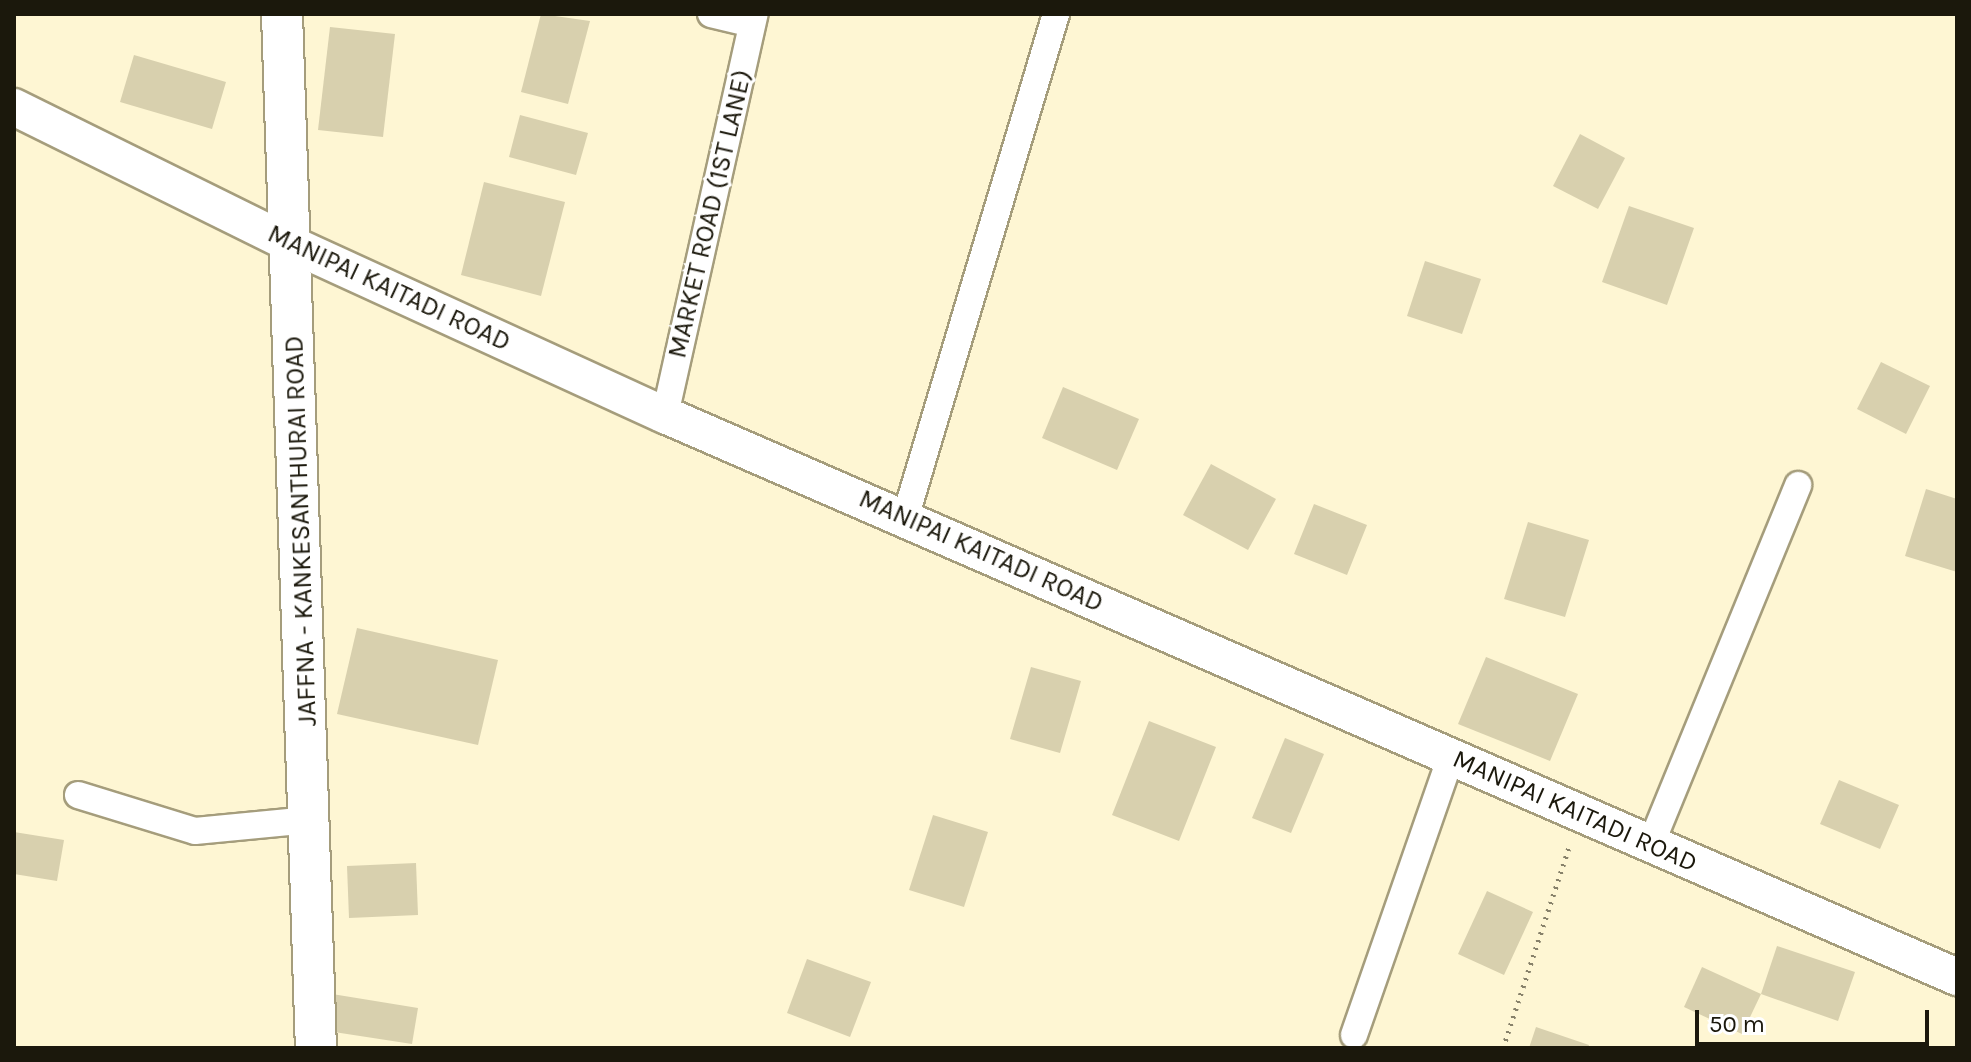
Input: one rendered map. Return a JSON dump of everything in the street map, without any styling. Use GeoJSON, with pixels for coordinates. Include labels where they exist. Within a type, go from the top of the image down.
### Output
{"type":"FeatureCollection","features":[{"type":"Feature","properties":{"kind":"main road","name":"JAFFNA - KANKESANTHURAI ROAD"},"geometry":{"type":"LineString","coordinates":[[282,14],[293,245],[316,1048]]}},
{"type":"Feature","properties":{"kind":"main road","name":"MANIPAI KAITADI ROAD"},"geometry":{"type":"LineString","coordinates":[[14,107],[293,245],[665,415],[1957,977]]}},
{"type":"Feature","properties":{"kind":"street"},"geometry":{"type":"LineString","coordinates":[[711,14],[754,19]]}},
{"type":"Feature","properties":{"kind":"street"},"geometry":{"type":"LineString","coordinates":[[905,518],[1056,14]]}},
{"type":"Feature","properties":{"kind":"street","name":"MARKET ROAD (1ST LANE)"},"geometry":{"type":"LineString","coordinates":[[665,415],[754,19]]}},
{"type":"Feature","properties":{"kind":"street"},"geometry":{"type":"LineString","coordinates":[[1651,844],[1798,485]]}},
{"type":"Feature","properties":{"kind":"street"},"geometry":{"type":"LineString","coordinates":[[1354,1035],[1451,756]]}},
{"type":"Feature","properties":{"kind":"street"},"geometry":{"type":"LineString","coordinates":[[78,795],[195,831],[309,820]]}},
{"type":"Feature","properties":{"kind":"path"},"geometry":{"type":"LineString","coordinates":[[1503,1048],[1580,813]]}},
{"type":"Feature","properties":{"kind":"building"},"geometry":{"type":"Polygon","coordinates":[[[541,14],[590,21],[568,104],[521,92],[541,14]]]}},
{"type":"Feature","properties":{"kind":"building"},"geometry":{"type":"Polygon","coordinates":[[[330,27],[395,34],[383,137],[318,130],[330,27]]]}},
{"type":"Feature","properties":{"kind":"building"},"geometry":{"type":"Polygon","coordinates":[[[134,55],[226,82],[212,129],[120,102],[134,55]]]}},
{"type":"Feature","properties":{"kind":"building"},"geometry":{"type":"Polygon","coordinates":[[[520,115],[588,133],[576,175],[509,157],[520,115]]]}},
{"type":"Feature","properties":{"kind":"building"},"geometry":{"type":"Polygon","coordinates":[[[1580,134],[1625,158],[1598,209],[1553,186],[1580,134]]]}},
{"type":"Feature","properties":{"kind":"building"},"geometry":{"type":"Polygon","coordinates":[[[484,182],[565,202],[541,296],[461,275],[484,182]]]}},
{"type":"Feature","properties":{"kind":"building"},"geometry":{"type":"Polygon","coordinates":[[[1629,206],[1694,228],[1667,305],[1602,282],[1629,206]]]}},
{"type":"Feature","properties":{"kind":"building"},"geometry":{"type":"Polygon","coordinates":[[[1425,261],[1481,279],[1462,334],[1407,316],[1425,261]]]}},
{"type":"Feature","properties":{"kind":"building"},"geometry":{"type":"Polygon","coordinates":[[[1881,362],[1930,386],[1906,434],[1857,409],[1881,362]]]}},
{"type":"Feature","properties":{"kind":"building"},"geometry":{"type":"Polygon","coordinates":[[[1063,387],[1139,419],[1117,470],[1042,438],[1063,387]]]}},
{"type":"Feature","properties":{"kind":"building"},"geometry":{"type":"Polygon","coordinates":[[[1211,464],[1276,499],[1248,550],[1183,515],[1211,464]]]}},
{"type":"Feature","properties":{"kind":"building"},"geometry":{"type":"Polygon","coordinates":[[[1926,489],[1957,499],[1957,572],[1905,556],[1926,489]]]}},
{"type":"Feature","properties":{"kind":"building"},"geometry":{"type":"Polygon","coordinates":[[[1314,504],[1367,525],[1347,575],[1294,554],[1314,504]]]}},
{"type":"Feature","properties":{"kind":"building"},"geometry":{"type":"Polygon","coordinates":[[[1528,522],[1589,540],[1565,617],[1504,599],[1528,522]]]}},
{"type":"Feature","properties":{"kind":"building"},"geometry":{"type":"Polygon","coordinates":[[[357,628],[498,660],[478,745],[337,714],[357,628]]]}},
{"type":"Feature","properties":{"kind":"building"},"geometry":{"type":"Polygon","coordinates":[[[1486,657],[1578,694],[1550,761],[1458,724],[1486,657]]]}},
{"type":"Feature","properties":{"kind":"building"},"geometry":{"type":"Polygon","coordinates":[[[1031,667],[1081,681],[1060,753],[1010,739],[1031,667]]]}},
{"type":"Feature","properties":{"kind":"building"},"geometry":{"type":"Polygon","coordinates":[[[1149,721],[1216,747],[1179,841],[1112,815],[1149,721]]]}},
{"type":"Feature","properties":{"kind":"building"},"geometry":{"type":"Polygon","coordinates":[[[1285,738],[1324,754],[1291,833],[1252,818],[1285,738]]]}},
{"type":"Feature","properties":{"kind":"building"},"geometry":{"type":"Polygon","coordinates":[[[1839,780],[1899,805],[1880,849],[1820,824],[1839,780]]]}},
{"type":"Feature","properties":{"kind":"building"},"geometry":{"type":"Polygon","coordinates":[[[933,815],[988,832],[964,907],[909,890],[933,815]]]}},
{"type":"Feature","properties":{"kind":"building"},"geometry":{"type":"Polygon","coordinates":[[[14,832],[64,840],[57,881],[14,874],[14,832]]]}},
{"type":"Feature","properties":{"kind":"building"},"geometry":{"type":"Polygon","coordinates":[[[416,863],[418,915],[349,918],[347,866],[416,863]]]}},
{"type":"Feature","properties":{"kind":"building"},"geometry":{"type":"Polygon","coordinates":[[[1487,891],[1533,912],[1504,975],[1458,954],[1487,891]]]}},
{"type":"Feature","properties":{"kind":"building"},"geometry":{"type":"Polygon","coordinates":[[[1777,946],[1855,972],[1838,1021],[1761,994],[1777,946]]]}},
{"type":"Feature","properties":{"kind":"building"},"geometry":{"type":"Polygon","coordinates":[[[807,959],[871,982],[850,1037],[787,1013],[807,959]]]}},
{"type":"Feature","properties":{"kind":"building"},"geometry":{"type":"Polygon","coordinates":[[[1702,967],[1761,994],[1742,1034],[1684,1007],[1702,967]]]}},
{"type":"Feature","properties":{"kind":"building"},"geometry":{"type":"Polygon","coordinates":[[[326,993],[418,1008],[412,1044],[321,1030],[326,993]]]}},
{"type":"Feature","properties":{"kind":"building"},"geometry":{"type":"Polygon","coordinates":[[[1536,1027],[1589,1045],[1588,1048],[1529,1048],[1536,1027]]]}}]}
